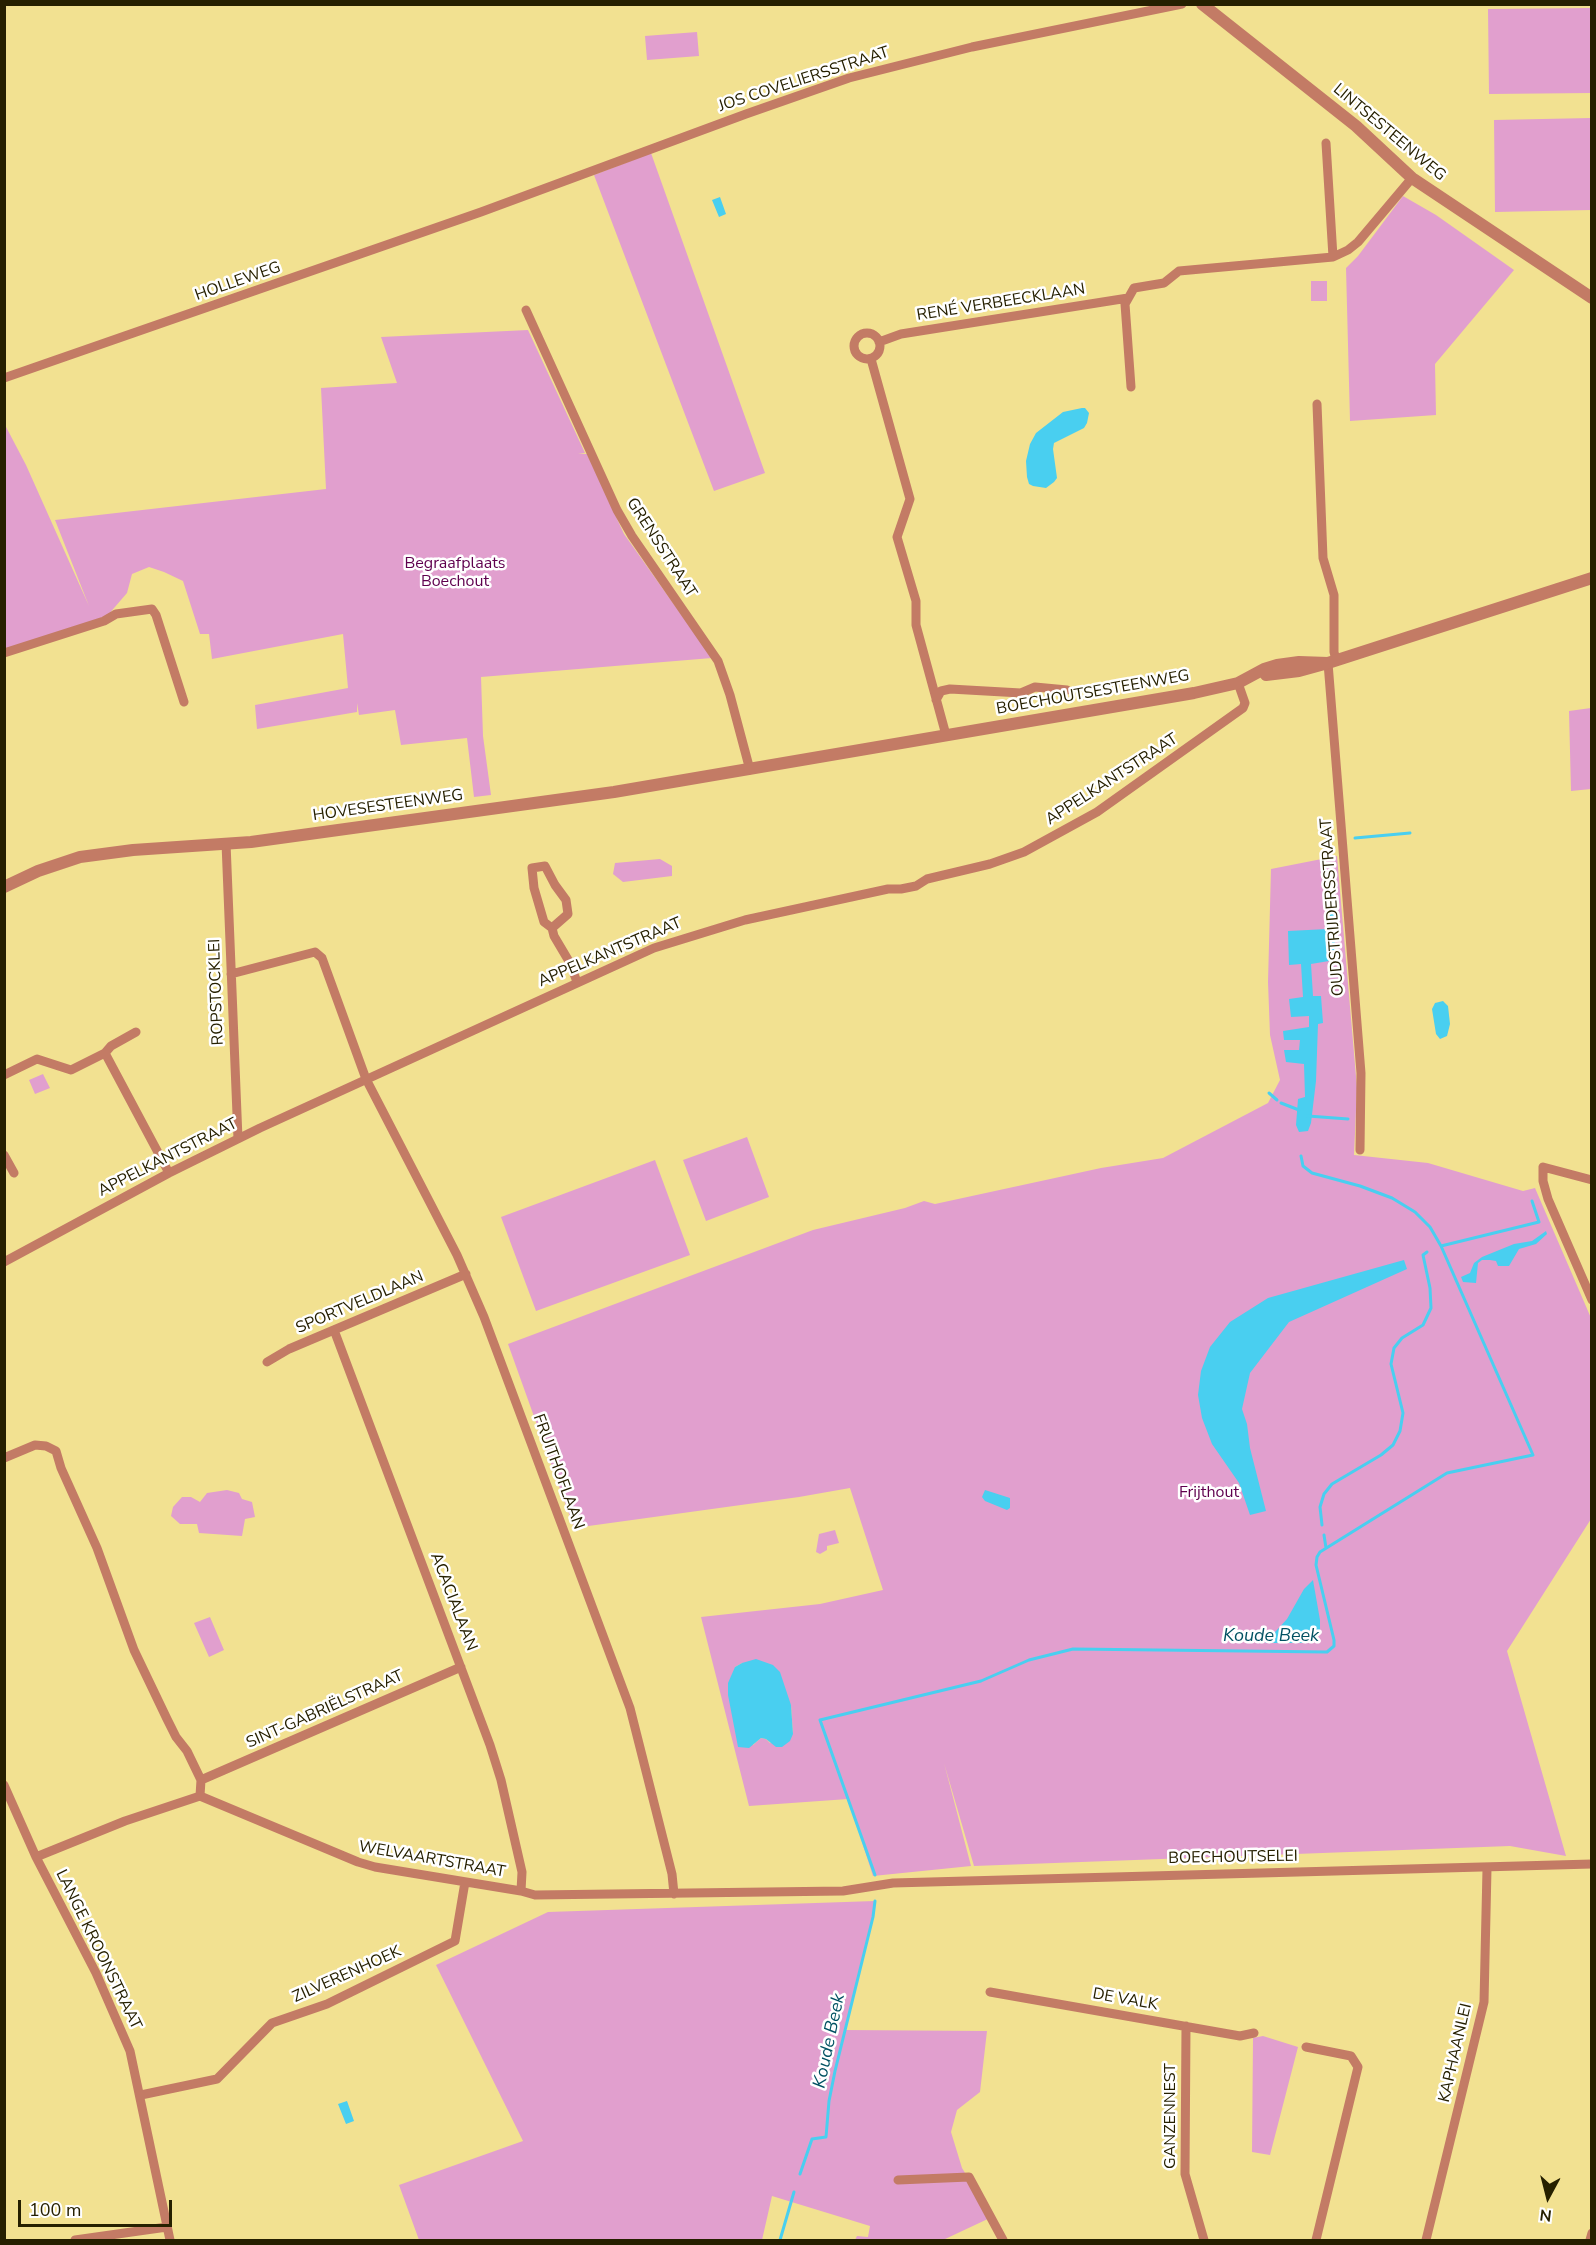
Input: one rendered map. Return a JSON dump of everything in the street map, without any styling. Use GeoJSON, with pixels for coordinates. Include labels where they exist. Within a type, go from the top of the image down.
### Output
{"type":"FeatureCollection","features":[{"type":"Feature","properties":{"kind":"street","name":"JOS COVELIERSSTRAAT"},"geometry":{"type":"LineString","coordinates":[[481,213],[736,117],[849,78],[972,47],[1182,4]]}},
{"type":"Feature","properties":{"kind":"street","name":"LINTSESTEENWEG"},"geometry":{"type":"LineString","coordinates":[[1202,4],[1356,126],[1412,178],[1592,298]]}},
{"type":"Feature","properties":{"kind":"street"},"geometry":{"type":"LineString","coordinates":[[1326,143],[1333,257]]}},
{"type":"Feature","properties":{"kind":"street","name":"RENÉ VERBEECKLAAN"},"geometry":{"type":"LineString","coordinates":[[879,342],[901,334],[1128,298],[1134,288],[1164,283],[1179,271],[1333,257],[1358,242],[1412,178]]}},
{"type":"Feature","properties":{"kind":"street","name":"HOLLEWEG"},"geometry":{"type":"LineString","coordinates":[[4,378],[481,213]]}},
{"type":"Feature","properties":{"kind":"street"},"geometry":{"type":"LineString","coordinates":[[1128,298],[1125,304],[1131,387]]}},
{"type":"Feature","properties":{"kind":"street","name":"GRENSSTRAAT"},"geometry":{"type":"LineString","coordinates":[[526,310],[617,510],[632,537],[718,661],[730,694],[750,770]]}},
{"type":"Feature","properties":{"kind":"street"},"geometry":{"type":"LineString","coordinates":[[870,333],[879,342],[879,352],[871,358],[862,358],[854,348],[856,339],[862,334],[870,333]]}},
{"type":"Feature","properties":{"kind":"street"},"geometry":{"type":"LineString","coordinates":[[871,358],[910,499],[897,537],[916,601],[916,625],[946,735]]}},
{"type":"Feature","properties":{"kind":"street","name":"OUDSTRIJDERSSTRAAT"},"geometry":{"type":"LineString","coordinates":[[1317,404],[1323,558],[1334,595],[1332,661],[1361,1073],[1360,1150]]}},
{"type":"Feature","properties":{"kind":"street","name":"BOECHOUTSESTEENWEG"},"geometry":{"type":"LineString","coordinates":[[780,763],[1241,682],[1264,669],[1299,667],[1332,661],[1592,578]]}},
{"type":"Feature","properties":{"kind":"street"},"geometry":{"type":"LineString","coordinates":[[4,653],[94,624],[116,614],[152,609],[156,615],[183,702]]}},
{"type":"Feature","properties":{"kind":"street","name":"APPELKANTSTRAAT"},"geometry":{"type":"LineString","coordinates":[[4,1262],[169,1173],[238,1139],[654,948],[723,926],[888,889],[916,886],[927,879],[990,864],[1024,852],[1097,812],[1243,708],[1245,703],[1241,682]]}},
{"type":"Feature","properties":{"kind":"street","name":"BOECHOUTSESTEENWEG"},"geometry":{"type":"LineString","coordinates":[[936,700],[942,691],[950,688],[1021,693],[1035,687],[1067,690]]}},
{"type":"Feature","properties":{"kind":"street","name":"HOVESESTEENWEG"},"geometry":{"type":"LineString","coordinates":[[4,887],[38,871],[80,857],[251,842],[614,792],[780,763]]}},
{"type":"Feature","properties":{"kind":"street","name":"ROPSTOCKLEI"},"geometry":{"type":"LineString","coordinates":[[226,843],[238,1139]]}},
{"type":"Feature","properties":{"kind":"street"},"geometry":{"type":"LineString","coordinates":[[552,928],[568,914],[566,900],[545,866],[532,868],[534,888],[544,922],[552,928],[577,982]]}},
{"type":"Feature","properties":{"kind":"street","name":"FRUITHOFLAAN"},"geometry":{"type":"LineString","coordinates":[[231,974],[315,952],[322,957],[366,1079],[466,1274],[630,1708],[672,1874],[674,1894]]}},
{"type":"Feature","properties":{"kind":"street"},"geometry":{"type":"LineString","coordinates":[[4,1075],[38,1059],[71,1070],[105,1053],[111,1046],[136,1032]]}},
{"type":"Feature","properties":{"kind":"street"},"geometry":{"type":"LineString","coordinates":[[105,1053],[169,1173]]}},
{"type":"Feature","properties":{"kind":"street"},"geometry":{"type":"LineString","coordinates":[[4,1155],[14,1173]]}},
{"type":"Feature","properties":{"kind":"street"},"geometry":{"type":"LineString","coordinates":[[1592,1180],[1543,1167],[1543,1181],[1548,1199],[1592,1300]]}},
{"type":"Feature","properties":{"kind":"street","name":"SPORTVELDLAAN"},"geometry":{"type":"LineString","coordinates":[[267,1362],[289,1349],[466,1274]]}},
{"type":"Feature","properties":{"kind":"street","name":"ACACIALAAN"},"geometry":{"type":"LineString","coordinates":[[334,1330],[461,1667],[501,1780],[522,1872],[521,1891]]}},
{"type":"Feature","properties":{"kind":"street"},"geometry":{"type":"LineString","coordinates":[[4,1458],[34,1445],[46,1446],[56,1451],[93,1538],[134,1650],[176,1737],[187,1751],[201,1780],[200,1796],[124,1821],[36,1857]]}},
{"type":"Feature","properties":{"kind":"street","name":"SINT-GABRIËLSTRAAT"},"geometry":{"type":"LineString","coordinates":[[201,1780],[461,1667]]}},
{"type":"Feature","properties":{"kind":"street","name":"LANGE KROONSTRAAT"},"geometry":{"type":"LineString","coordinates":[[4,1785],[36,1857],[66,1911],[130,2051],[170,2241]]}},
{"type":"Feature","properties":{"kind":"street","name":"WELVAARTSTRAAT"},"geometry":{"type":"LineString","coordinates":[[200,1796],[358,1863],[535,1895],[843,1891],[875,1886]]}},
{"type":"Feature","properties":{"kind":"street","name":"BOECHOUTSELEI"},"geometry":{"type":"LineString","coordinates":[[875,1886],[893,1883],[1013,1879],[1471,1867],[1487,1869],[1592,1864]]}},
{"type":"Feature","properties":{"kind":"street","name":"KAPHAANLEI"},"geometry":{"type":"LineString","coordinates":[[1426,2241],[1484,2002],[1487,1869]]}},
{"type":"Feature","properties":{"kind":"street","name":"ZILVERENHOEK"},"geometry":{"type":"LineString","coordinates":[[141,2095],[217,2079],[272,2023],[327,2004],[455,1941],[465,1882]]}},
{"type":"Feature","properties":{"kind":"street","name":"DE VALK"},"geometry":{"type":"LineString","coordinates":[[990,1992],[1240,2036],[1254,2033]]}},
{"type":"Feature","properties":{"kind":"street","name":"GANZENNEST"},"geometry":{"type":"LineString","coordinates":[[1186,2026],[1185,2174],[1204,2241]]}},
{"type":"Feature","properties":{"kind":"street"},"geometry":{"type":"LineString","coordinates":[[1306,2047],[1351,2056],[1358,2067],[1316,2241]]}},
{"type":"Feature","properties":{"kind":"street"},"geometry":{"type":"LineString","coordinates":[[898,2180],[969,2176],[1003,2241]]}},
{"type":"Feature","properties":{"kind":"street"},"geometry":{"type":"LineString","coordinates":[[75,2241],[167,2227]]}},
{"type":"Feature","properties":{"kind":"street"},"geometry":{"type":"LineString","coordinates":[[1590,2241],[1592,2234]]}},
{"type":"Feature","properties":{"kind":"green space"},"geometry":{"type":"Polygon","coordinates":[[[1591,8],[1591,93],[1489,94],[1488,9],[1591,8]]]}},
{"type":"Feature","properties":{"kind":"green space"},"geometry":{"type":"Polygon","coordinates":[[[697,32],[699,56],[647,60],[645,36],[697,32]]]}},
{"type":"Feature","properties":{"kind":"green space"},"geometry":{"type":"Polygon","coordinates":[[[1591,118],[1591,210],[1495,212],[1494,120],[1591,118]]]}},
{"type":"Feature","properties":{"kind":"green space"},"geometry":{"type":"Polygon","coordinates":[[[651,153],[765,473],[714,491],[594,175],[651,153]]]}},
{"type":"Feature","properties":{"kind":"green space"},"geometry":{"type":"Polygon","coordinates":[[[1403,196],[1436,215],[1514,270],[1435,364],[1436,415],[1350,421],[1346,268],[1358,256],[1403,196]]]}},
{"type":"Feature","properties":{"kind":"green space"},"geometry":{"type":"Polygon","coordinates":[[[1311,281],[1327,281],[1327,301],[1311,301],[1311,281]]]}},
{"type":"Feature","properties":{"kind":"green space","name":"Begraafplaats Boechout"},"geometry":{"type":"Polygon","coordinates":[[[528,330],[585,453],[578,454],[587,454],[624,534],[712,658],[481,677],[483,736],[491,795],[474,797],[467,738],[401,745],[395,710],[359,715],[357,703],[357,712],[257,729],[255,705],[348,688],[343,634],[212,659],[209,634],[200,634],[183,581],[149,567],[132,574],[127,593],[108,615],[5,651],[4,423],[26,465],[89,606],[55,520],[326,489],[321,388],[397,383],[381,337],[528,330]]]}},
{"type":"Feature","properties":{"kind":"green space"},"geometry":{"type":"Polygon","coordinates":[[[1591,708],[1591,789],[1571,791],[1569,711],[1591,708]]]}},
{"type":"Feature","properties":{"kind":"green space","name":"Frijthout"},"geometry":{"type":"Polygon","coordinates":[[[1337,856],[1357,1088],[1354,1155],[1428,1163],[1523,1191],[1535,1188],[1591,1318],[1591,1519],[1507,1651],[1566,1856],[1510,1846],[974,1866],[944,1763],[971,1866],[873,1876],[848,1799],[749,1806],[701,1617],[820,1604],[883,1590],[850,1488],[574,1528],[508,1344],[813,1230],[905,1208],[924,1201],[935,1204],[1101,1168],[1163,1158],[1268,1103],[1280,1080],[1270,1035],[1268,982],[1271,869],[1337,856]],[[742,1663],[735,1667],[753,1745],[761,1738],[770,1743],[793,1734],[791,1705],[742,1663]]]}},
{"type":"Feature","properties":{"kind":"green space"},"geometry":{"type":"Polygon","coordinates":[[[660,859],[672,866],[672,876],[623,882],[613,874],[615,863],[660,859]]]}},
{"type":"Feature","properties":{"kind":"green space"},"geometry":{"type":"Polygon","coordinates":[[[43,1074],[50,1088],[35,1094],[29,1080],[43,1074]]]}},
{"type":"Feature","properties":{"kind":"green space"},"geometry":{"type":"Polygon","coordinates":[[[747,1137],[769,1197],[706,1221],[683,1160],[747,1137]]]}},
{"type":"Feature","properties":{"kind":"green space"},"geometry":{"type":"Polygon","coordinates":[[[655,1160],[690,1255],[536,1311],[501,1217],[655,1160]]]}},
{"type":"Feature","properties":{"kind":"green space"},"geometry":{"type":"Polygon","coordinates":[[[227,1490],[239,1493],[242,1499],[252,1502],[255,1517],[245,1519],[242,1536],[199,1533],[197,1524],[180,1524],[171,1516],[173,1507],[182,1497],[191,1497],[200,1502],[207,1493],[227,1490]]]}},
{"type":"Feature","properties":{"kind":"green space"},"geometry":{"type":"Polygon","coordinates":[[[835,1530],[839,1543],[827,1546],[827,1550],[820,1554],[816,1552],[819,1534],[835,1530]]]}},
{"type":"Feature","properties":{"kind":"green space"},"geometry":{"type":"Polygon","coordinates":[[[210,1617],[224,1650],[209,1657],[194,1623],[210,1617]]]}},
{"type":"Feature","properties":{"kind":"green space"},"geometry":{"type":"Polygon","coordinates":[[[875,1901],[845,2030],[987,2031],[980,2092],[957,2110],[951,2132],[962,2168],[992,2217],[943,2240],[855,2240],[857,2236],[868,2237],[870,2226],[772,2196],[762,2240],[419,2240],[399,2185],[523,2141],[436,1965],[548,1912],[875,1901]]]}},
{"type":"Feature","properties":{"kind":"green space"},"geometry":{"type":"Polygon","coordinates":[[[1263,2036],[1298,2047],[1270,2155],[1252,2152],[1253,2038],[1263,2036]]]}},
{"type":"Feature","properties":{"kind":"water"},"geometry":{"type":"Polygon","coordinates":[[[720,197],[726,214],[719,217],[712,200],[720,197]]]}},
{"type":"Feature","properties":{"kind":"water"},"geometry":{"type":"Polygon","coordinates":[[[1082,408],[1089,413],[1084,428],[1054,443],[1057,478],[1046,488],[1029,484],[1026,461],[1030,444],[1036,433],[1063,412],[1082,408]]]}},
{"type":"Feature","properties":{"kind":"water"},"geometry":{"type":"Polygon","coordinates":[[[1334,881],[1338,885],[1334,888],[1335,960],[1311,964],[1313,996],[1321,996],[1323,1023],[1318,1024],[1316,1081],[1311,1123],[1308,1131],[1299,1132],[1296,1125],[1298,1099],[1305,1097],[1304,1064],[1286,1062],[1284,1050],[1299,1050],[1300,1040],[1284,1040],[1283,1031],[1309,1027],[1309,1016],[1291,1017],[1289,999],[1303,997],[1301,964],[1289,965],[1288,931],[1328,929],[1330,884],[1334,881]]]}},
{"type":"Feature","properties":{"kind":"water"},"geometry":{"type":"Polygon","coordinates":[[[1443,1001],[1448,1006],[1450,1024],[1447,1036],[1440,1039],[1436,1034],[1432,1009],[1435,1003],[1443,1001]]]}},
{"type":"Feature","properties":{"kind":"water"},"geometry":{"type":"Polygon","coordinates":[[[1546,1231],[1547,1234],[1536,1244],[1519,1249],[1509,1266],[1498,1266],[1496,1261],[1482,1260],[1478,1263],[1476,1283],[1463,1282],[1461,1277],[1470,1273],[1474,1263],[1482,1257],[1514,1244],[1532,1241],[1546,1231]]]}},
{"type":"Feature","properties":{"kind":"water"},"geometry":{"type":"Polygon","coordinates":[[[1404,1260],[1407,1269],[1289,1322],[1250,1373],[1242,1409],[1266,1511],[1250,1515],[1239,1483],[1212,1444],[1202,1418],[1198,1395],[1201,1371],[1210,1347],[1230,1322],[1268,1298],[1404,1260]]]}},
{"type":"Feature","properties":{"kind":"water"},"geometry":{"type":"Polygon","coordinates":[[[985,1490],[1010,1498],[1010,1508],[1007,1510],[985,1501],[982,1497],[985,1490]]]}},
{"type":"Feature","properties":{"kind":"water"},"geometry":{"type":"Polygon","coordinates":[[[1313,1580],[1320,1620],[1320,1631],[1316,1637],[1305,1643],[1265,1643],[1287,1619],[1304,1589],[1313,1580]]]}},
{"type":"Feature","properties":{"kind":"water"},"geometry":{"type":"Polygon","coordinates":[[[756,1659],[773,1665],[780,1672],[791,1705],[793,1734],[790,1741],[782,1747],[776,1747],[761,1738],[749,1748],[738,1747],[728,1695],[728,1683],[735,1667],[756,1659]]]}},
{"type":"Feature","properties":{"kind":"water"},"geometry":{"type":"Polygon","coordinates":[[[347,2101],[354,2121],[346,2124],[338,2104],[347,2101]]]}},
{"type":"Feature","properties":{"kind":"waterway"},"geometry":{"type":"LineString","coordinates":[[1355,838],[1410,833]]}},
{"type":"Feature","properties":{"kind":"waterway"},"geometry":{"type":"LineString","coordinates":[[1269,1093],[1277,1100]]}},
{"type":"Feature","properties":{"kind":"waterway"},"geometry":{"type":"LineString","coordinates":[[1281,1103],[1299,1110]]}},
{"type":"Feature","properties":{"kind":"waterway"},"geometry":{"type":"LineString","coordinates":[[1308,1116],[1348,1119]]}},
{"type":"Feature","properties":{"kind":"waterway"},"geometry":{"type":"LineString","coordinates":[[1301,1156],[1303,1166],[1312,1173],[1360,1186],[1392,1198],[1415,1212],[1430,1227],[1441,1246],[1539,1222],[1532,1201]]}},
{"type":"Feature","properties":{"kind":"waterway","name":"Koude Beek"},"geometry":{"type":"LineString","coordinates":[[875,1875],[820,1720],[981,1681],[1029,1660],[1073,1649],[1327,1652],[1334,1646],[1334,1640],[1316,1565],[1320,1552],[1447,1473],[1533,1455],[1441,1246]]}},
{"type":"Feature","properties":{"kind":"waterway"},"geometry":{"type":"LineString","coordinates":[[1322,1525],[1320,1507],[1324,1494],[1332,1484],[1381,1455],[1393,1445],[1400,1431],[1403,1413],[1391,1364],[1394,1348],[1402,1338],[1423,1325],[1431,1308],[1430,1288],[1423,1255],[1427,1252]]}},
{"type":"Feature","properties":{"kind":"waterway"},"geometry":{"type":"LineString","coordinates":[[1324,1535],[1326,1548]]}},
{"type":"Feature","properties":{"kind":"waterway","name":"Koude Beek"},"geometry":{"type":"LineString","coordinates":[[800,2174],[812,2139],[826,2137],[829,2101],[835,2071],[875,1901]]}},
{"type":"Feature","properties":{"kind":"waterway","name":"Koude Beek"},"geometry":{"type":"LineString","coordinates":[[780,2240],[794,2192]]}}]}
